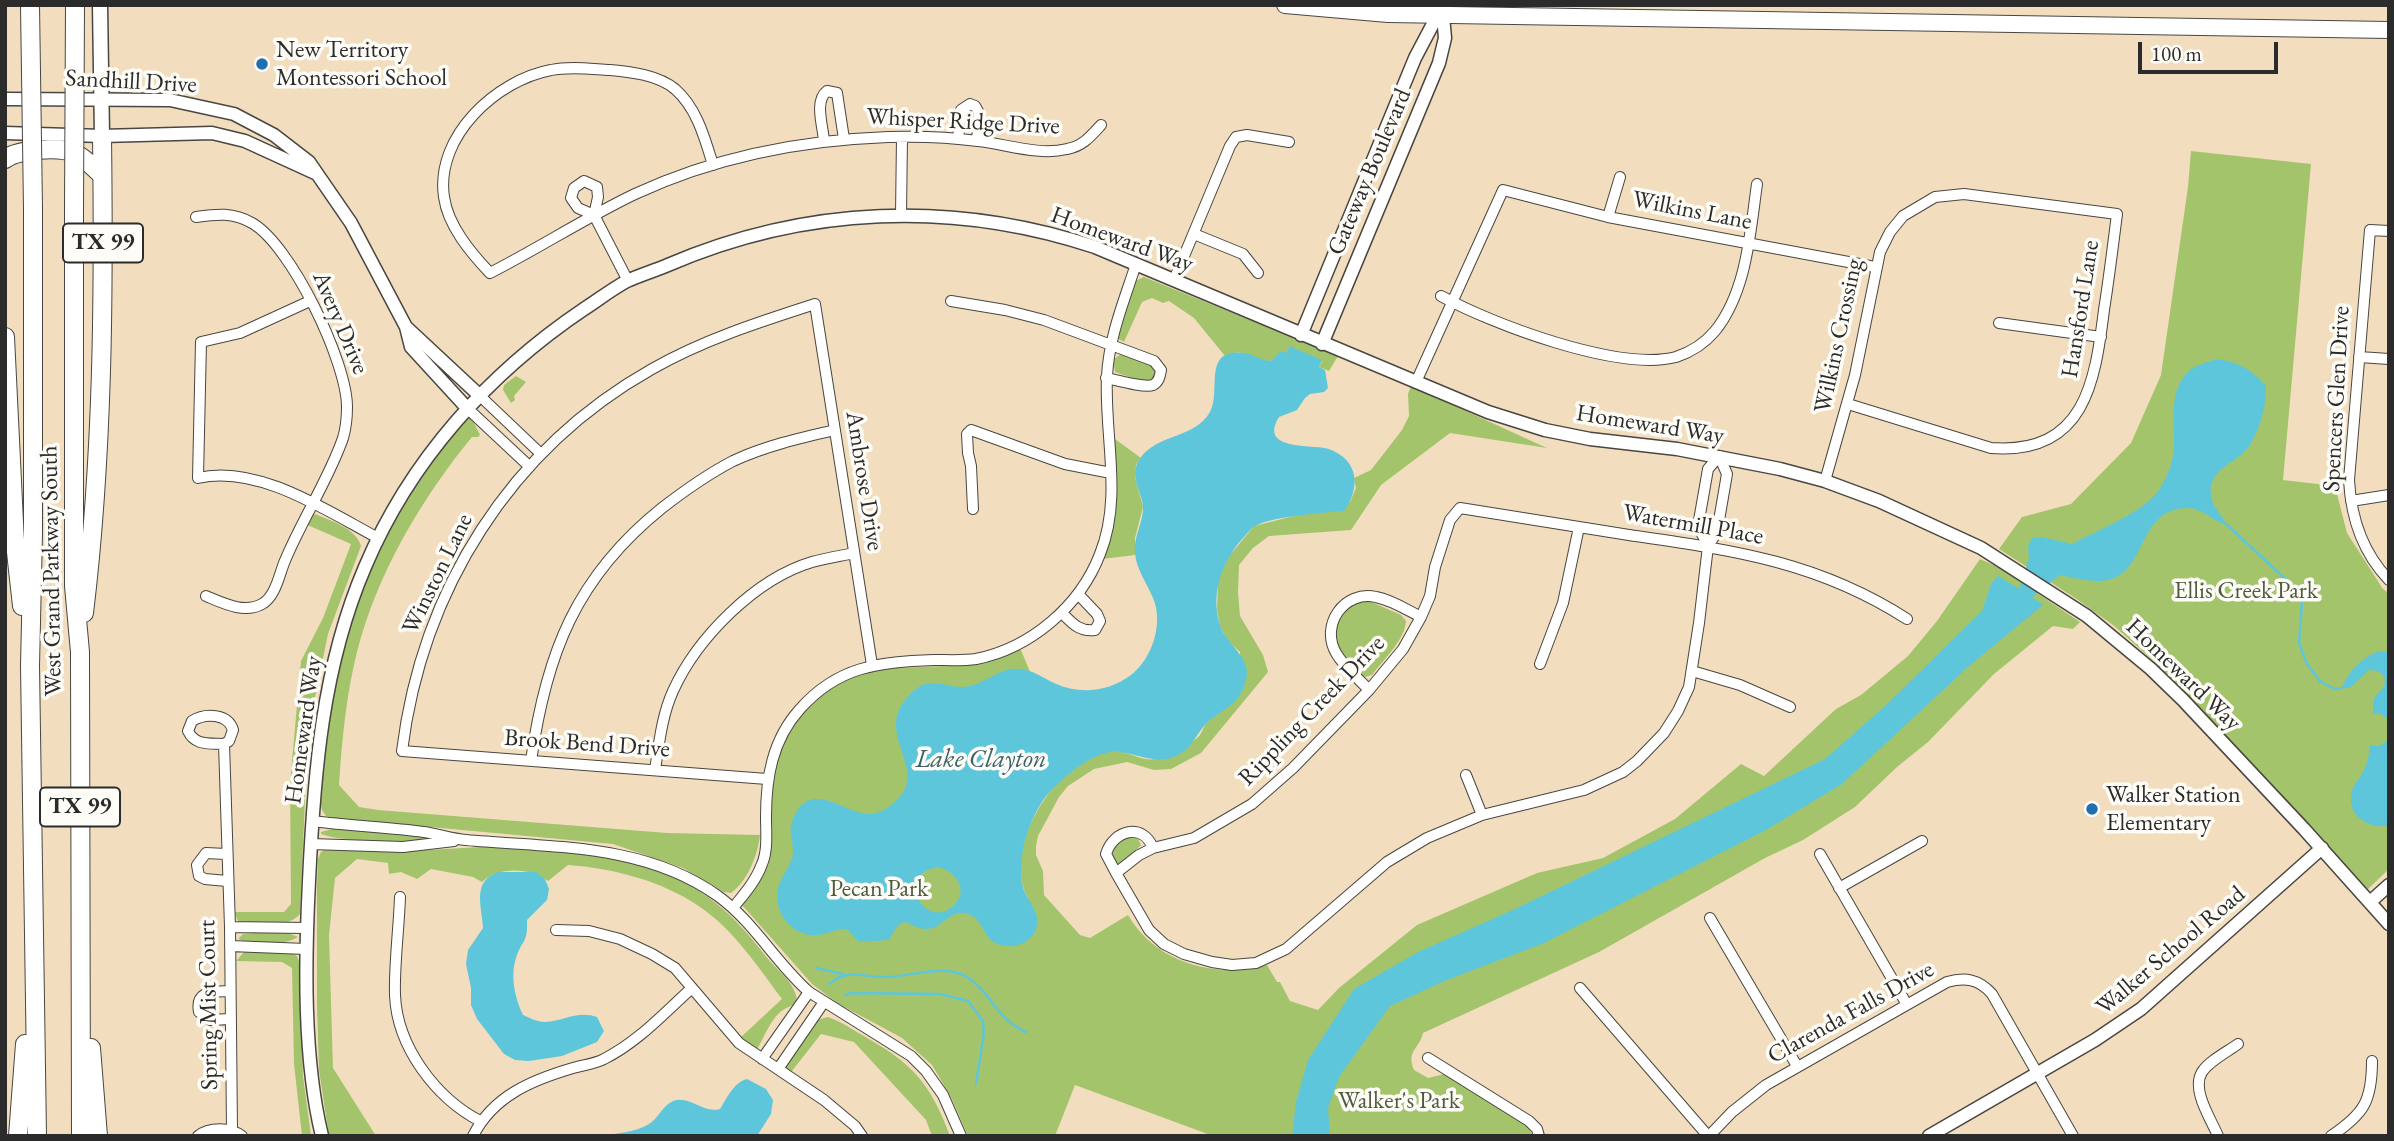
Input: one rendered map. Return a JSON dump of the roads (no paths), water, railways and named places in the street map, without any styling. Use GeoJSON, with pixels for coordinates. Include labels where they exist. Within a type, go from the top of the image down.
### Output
{"type":"FeatureCollection","features":[{"type":"Feature","properties":{"kind":"highway","name":"West Grand Parkway South"},"geometry":{"type":"LineString","coordinates":[[30,5],[33,209],[33,533],[30,666],[37,1136]]}},
{"type":"Feature","properties":{"kind":"highway","name":"West Grand Parkway South"},"geometry":{"type":"LineString","coordinates":[[75,5],[74,586],[80,652],[81,1136]]}},
{"type":"Feature","properties":{"kind":"highway","name":"TX 99"},"geometry":{"type":"LineString","coordinates":[[80,652],[99,436],[103,310],[102,136]]}},
{"type":"Feature","properties":{"kind":"highway"},"geometry":{"type":"LineString","coordinates":[[5,159],[20,151],[66,151],[76,154],[102,175]]}},
{"type":"Feature","properties":{"kind":"highway","name":"TX 99"},"geometry":{"type":"LineString","coordinates":[[5,337],[15,543],[30,666]]}},
{"type":"Feature","properties":{"kind":"highway","name":"TX 99"},"geometry":{"type":"LineString","coordinates":[[18,1136],[33,960]]}},
{"type":"Feature","properties":{"kind":"highway","name":"TX 99"},"geometry":{"type":"LineString","coordinates":[[81,961],[87,982],[98,1136]]}},
{"type":"Feature","properties":{"kind":"main road","name":"TX 99"},"geometry":{"type":"LineString","coordinates":[[100,5],[102,136]]}},
{"type":"Feature","properties":{"kind":"main road"},"geometry":{"type":"LineString","coordinates":[[1284,5],[1388,14],[1442,10],[2389,30]]}},
{"type":"Feature","properties":{"kind":"street","name":"Gateway Boulevard"},"geometry":{"type":"LineString","coordinates":[[1301,335],[1415,58],[1442,10]]}},
{"type":"Feature","properties":{"kind":"street","name":"Gateway Boulevard"},"geometry":{"type":"LineString","coordinates":[[1322,344],[1439,63],[1445,38],[1442,10]]}},
{"type":"Feature","properties":{"kind":"street","name":"Whisper Ridge Drive"},"geometry":{"type":"LineString","coordinates":[[713,165],[704,135],[689,106],[667,84],[626,71],[554,69],[511,84],[485,102],[471,118],[451,151],[444,177],[444,195],[452,219],[468,247],[490,273],[635,194],[713,165],[775,149],[844,139],[902,137],[958,139],[1042,151],[1063,150],[1083,143],[1101,125]]}},
{"type":"Feature","properties":{"kind":"street"},"geometry":{"type":"LineString","coordinates":[[824,141],[820,100],[823,93],[828,91],[837,93],[844,139]]}},
{"type":"Feature","properties":{"kind":"street","name":"Sandhill Drive"},"geometry":{"type":"LineString","coordinates":[[5,99],[170,100],[234,114],[274,135],[309,162],[351,223],[406,327],[411,347],[467,408],[529,466]]}},
{"type":"Feature","properties":{"kind":"street"},"geometry":{"type":"LineString","coordinates":[[958,139],[961,110],[970,104],[975,106],[979,113],[977,141]]}},
{"type":"Feature","properties":{"kind":"street"},"geometry":{"type":"LineString","coordinates":[[212,133],[215,109]]}},
{"type":"Feature","properties":{"kind":"street","name":"Sandhill Drive"},"geometry":{"type":"LineString","coordinates":[[5,133],[102,136],[212,133],[265,148],[317,174]]}},
{"type":"Feature","properties":{"kind":"street"},"geometry":{"type":"LineString","coordinates":[[1174,280],[1236,137],[1247,135],[1289,142]]}},
{"type":"Feature","properties":{"kind":"street"},"geometry":{"type":"LineString","coordinates":[[901,215],[902,137]]}},
{"type":"Feature","properties":{"kind":"street"},"geometry":{"type":"LineString","coordinates":[[1608,217],[1620,177]]}},
{"type":"Feature","properties":{"kind":"street"},"geometry":{"type":"LineString","coordinates":[[1441,296],[1516,329],[1567,346],[1618,357],[1666,359],[1697,347],[1716,329],[1733,301],[1748,243],[1757,184]]}},
{"type":"Feature","properties":{"kind":"street","name":"Wilkins Lane"},"geometry":{"type":"LineString","coordinates":[[1452,302],[1503,190],[1608,217],[1875,267]]}},
{"type":"Feature","properties":{"kind":"street","name":"Wilkins Crossing"},"geometry":{"type":"LineString","coordinates":[[1825,481],[1855,375],[1875,267],[1884,243],[1903,216],[1935,197],[1964,194],[2117,214]]}},
{"type":"Feature","properties":{"kind":"street","name":"Avery Drive"},"geometry":{"type":"LineString","coordinates":[[196,217],[224,213],[252,223],[264,231],[288,257],[341,370],[347,407],[342,441],[311,503],[272,594],[265,603],[256,607],[234,607],[206,596]]}},
{"type":"Feature","properties":{"kind":"street","name":"Hansford Lane"},"geometry":{"type":"LineString","coordinates":[[1848,404],[1982,446],[2010,448],[2029,445],[2055,434],[2080,410],[2095,373],[2117,214]]}},
{"type":"Feature","properties":{"kind":"street"},"geometry":{"type":"LineString","coordinates":[[594,215],[628,281]]}},
{"type":"Feature","properties":{"kind":"street","name":"Homeward Way"},"geometry":{"type":"LineString","coordinates":[[322,1136],[314,1091],[306,928],[322,715],[332,667],[350,606],[378,538],[420,467],[467,408],[535,344],[628,281],[695,253],[759,233],[834,219],[938,215],[1016,226],[1072,239],[1488,412],[1590,439],[1719,456],[1825,481],[1923,520],[1981,548],[2057,595],[2107,631],[2159,677],[2387,920]]}},
{"type":"Feature","properties":{"kind":"street","name":"Spencers Glen Drive"},"geometry":{"type":"LineString","coordinates":[[2389,231],[2370,230],[2349,468],[2351,501],[2358,531],[2389,580]]}},
{"type":"Feature","properties":{"kind":"street"},"geometry":{"type":"LineString","coordinates":[[1194,234],[1242,254],[1258,273]]}},
{"type":"Feature","properties":{"kind":"street"},"geometry":{"type":"LineString","coordinates":[[733,908],[763,863],[767,779],[774,751],[798,710],[821,689],[837,678],[872,665],[974,659],[1016,644],[1050,624],[1078,594],[1095,566],[1109,522],[1111,473],[1106,378],[1110,345],[1136,264]]}},
{"type":"Feature","properties":{"kind":"street"},"geometry":{"type":"LineString","coordinates":[[310,300],[240,333],[201,342],[198,478],[213,474],[256,480],[311,503],[378,538]]}},
{"type":"Feature","properties":{"kind":"street"},"geometry":{"type":"LineString","coordinates":[[951,301],[1044,320],[1153,360],[1161,370],[1157,382],[1153,385],[1145,386],[1106,378]]}},
{"type":"Feature","properties":{"kind":"street"},"geometry":{"type":"LineString","coordinates":[[1416,382],[1452,302]]}},
{"type":"Feature","properties":{"kind":"street","name":"Ambrose Drive"},"geometry":{"type":"LineString","coordinates":[[815,304],[872,665]]}},
{"type":"Feature","properties":{"kind":"street","name":"Winston Lane"},"geometry":{"type":"LineString","coordinates":[[402,751],[412,687],[436,615],[472,543],[494,509],[529,466],[560,435],[614,392],[652,368],[721,336],[815,304]]}},
{"type":"Feature","properties":{"kind":"street"},"geometry":{"type":"LineString","coordinates":[[1999,323],[2101,337]]}},
{"type":"Feature","properties":{"kind":"street","name":"Sandhill Drive"},"geometry":{"type":"LineString","coordinates":[[406,327],[541,454]]}},
{"type":"Feature","properties":{"kind":"street"},"geometry":{"type":"LineString","coordinates":[[2359,357],[2389,359]]}},
{"type":"Feature","properties":{"kind":"street"},"geometry":{"type":"LineString","coordinates":[[531,761],[548,673],[564,631],[580,601],[614,552],[674,499],[733,461],[766,448],[835,430]]}},
{"type":"Feature","properties":{"kind":"street"},"geometry":{"type":"LineString","coordinates":[[972,509],[971,466],[966,440],[971,430],[1065,464],[1111,473]]}},
{"type":"Feature","properties":{"kind":"street"},"geometry":{"type":"LineString","coordinates":[[1153,848],[1147,837],[1131,831],[1122,832],[1108,847],[1106,854],[1153,935],[1170,948],[1212,962],[1232,965],[1256,963],[1276,956],[1294,943],[1370,876],[1404,851],[1450,827],[1482,815],[1584,790],[1623,772],[1649,750],[1672,722],[1683,702],[1692,671],[1708,547],[1717,532],[1727,474],[1719,456],[1708,470],[1698,526],[1708,547]]}},
{"type":"Feature","properties":{"kind":"street"},"geometry":{"type":"LineString","coordinates":[[2351,501],[2389,495]]}},
{"type":"Feature","properties":{"kind":"street","name":"Watermill Place"},"geometry":{"type":"LineString","coordinates":[[1460,508],[1744,552],[1801,568],[1862,594],[1907,619]]}},
{"type":"Feature","properties":{"kind":"street","name":"Rippling Creek Drive"},"geometry":{"type":"LineString","coordinates":[[1116,873],[1139,855],[1153,848],[1194,838],[1252,804],[1293,768],[1369,690],[1403,649],[1421,617],[1430,596],[1434,567],[1450,520],[1460,508]]}},
{"type":"Feature","properties":{"kind":"street"},"geometry":{"type":"LineString","coordinates":[[1540,664],[1563,603],[1579,527]]}},
{"type":"Feature","properties":{"kind":"street"},"geometry":{"type":"LineString","coordinates":[[655,770],[659,741],[672,693],[688,663],[727,615],[787,572],[812,562],[854,553]]}},
{"type":"Feature","properties":{"kind":"street"},"geometry":{"type":"LineString","coordinates":[[1062,613],[1084,631],[1095,630],[1100,621],[1097,614],[1078,594]]}},
{"type":"Feature","properties":{"kind":"street"},"geometry":{"type":"LineString","coordinates":[[1369,690],[1337,655],[1332,644],[1331,633],[1337,613],[1353,598],[1366,596],[1388,601],[1421,617]]}},
{"type":"Feature","properties":{"kind":"street"},"geometry":{"type":"LineString","coordinates":[[1692,671],[1751,689],[1790,707]]}},
{"type":"Feature","properties":{"kind":"street","name":"Spring Mist Court"},"geometry":{"type":"LineString","coordinates":[[198,1136],[207,1131],[237,1133],[229,991],[230,927],[224,744]]}},
{"type":"Feature","properties":{"kind":"street","name":"Brook Bend Drive"},"geometry":{"type":"LineString","coordinates":[[402,751],[767,779]]}},
{"type":"Feature","properties":{"kind":"street"},"geometry":{"type":"LineString","coordinates":[[1466,775],[1482,815]]}},
{"type":"Feature","properties":{"kind":"street"},"geometry":{"type":"LineString","coordinates":[[313,821],[426,832],[462,840],[604,851],[638,857],[698,883],[733,908],[809,992],[902,1050],[926,1071],[943,1096],[961,1136]]}},
{"type":"Feature","properties":{"kind":"street"},"geometry":{"type":"LineString","coordinates":[[311,844],[403,847],[462,840]]}},
{"type":"Feature","properties":{"kind":"street"},"geometry":{"type":"LineString","coordinates":[[1839,888],[1922,841]]}},
{"type":"Feature","properties":{"kind":"street","name":"Walker School Road"},"geometry":{"type":"LineString","coordinates":[[1929,1136],[2095,1040],[2141,1009],[2322,848]]}},
{"type":"Feature","properties":{"kind":"street"},"geometry":{"type":"LineString","coordinates":[[226,854],[206,853],[197,865],[199,876],[205,880],[227,881]]}},
{"type":"Feature","properties":{"kind":"street"},"geometry":{"type":"LineString","coordinates":[[1820,854],[1906,1003]]}},
{"type":"Feature","properties":{"kind":"street"},"geometry":{"type":"LineString","coordinates":[[2370,902],[2389,885]]}},
{"type":"Feature","properties":{"kind":"street"},"geometry":{"type":"LineString","coordinates":[[400,897],[395,997],[402,1028],[416,1060],[437,1088],[462,1111],[480,1121]]}},
{"type":"Feature","properties":{"kind":"street"},"geometry":{"type":"LineString","coordinates":[[1710,918],[1797,1066]]}},
{"type":"Feature","properties":{"kind":"street"},"geometry":{"type":"LineString","coordinates":[[230,927],[306,928]]}},
{"type":"Feature","properties":{"kind":"street"},"geometry":{"type":"LineString","coordinates":[[556,930],[589,931],[621,939],[675,968],[739,1043],[824,1100],[855,1126],[862,1136]]}},
{"type":"Feature","properties":{"kind":"street"},"geometry":{"type":"LineString","coordinates":[[230,946],[306,949]]}},
{"type":"Feature","properties":{"kind":"street","name":"Clarenda Falls Drive"},"geometry":{"type":"LineString","coordinates":[[1708,1136],[1751,1096],[1797,1066],[1906,1003],[1956,979],[1976,981],[1992,994],[2073,1136]]}},
{"type":"Feature","properties":{"kind":"street"},"geometry":{"type":"LineString","coordinates":[[474,1136],[480,1121],[515,1090],[539,1079],[602,1061],[622,1048],[692,988]]}},
{"type":"Feature","properties":{"kind":"street"},"geometry":{"type":"LineString","coordinates":[[1580,988],[1708,1136]]}},
{"type":"Feature","properties":{"kind":"street"},"geometry":{"type":"LineString","coordinates":[[229,991],[207,992],[202,995],[198,1006],[199,1012],[210,1020],[230,1019]]}},
{"type":"Feature","properties":{"kind":"street"},"geometry":{"type":"LineString","coordinates":[[762,1059],[809,992]]}},
{"type":"Feature","properties":{"kind":"street"},"geometry":{"type":"LineString","coordinates":[[778,1069],[824,1002]]}},
{"type":"Feature","properties":{"kind":"street"},"geometry":{"type":"LineString","coordinates":[[782,1031],[797,1041]]}},
{"type":"Feature","properties":{"kind":"street"},"geometry":{"type":"LineString","coordinates":[[2218,1136],[2200,1093],[2199,1081],[2208,1066],[2238,1044]]}},
{"type":"Feature","properties":{"kind":"street"},"geometry":{"type":"LineString","coordinates":[[1428,1058],[1529,1121],[1537,1129],[1539,1136]]}},
{"type":"Feature","properties":{"kind":"street"},"geometry":{"type":"LineString","coordinates":[[2331,1136],[2351,1122],[2364,1106],[2371,1090],[2372,1061]]}},
{"type":"Feature","properties":{"kind":"water","name":"Lake Clayton"},"geometry":{"type":"Polygon","coordinates":[[[1289,346],[1322,360],[1319,367],[1325,370],[1328,388],[1324,392],[1310,394],[1297,410],[1279,417],[1274,428],[1276,436],[1290,444],[1329,449],[1339,454],[1351,467],[1354,475],[1353,493],[1344,511],[1285,517],[1263,523],[1255,526],[1236,546],[1220,578],[1216,601],[1224,634],[1245,664],[1246,683],[1237,699],[1203,727],[1189,747],[1178,755],[1164,759],[1119,752],[1098,755],[1065,777],[1042,802],[1028,831],[1021,863],[1022,883],[1037,919],[1035,932],[1031,937],[1014,946],[1000,945],[989,938],[976,919],[964,913],[954,915],[931,929],[903,923],[889,940],[859,942],[847,929],[811,935],[790,925],[780,912],[777,896],[779,884],[792,858],[791,826],[799,808],[807,801],[817,799],[873,814],[890,806],[903,793],[907,768],[896,727],[898,713],[906,699],[922,685],[934,683],[970,686],[1000,672],[1020,669],[1064,687],[1094,690],[1122,681],[1145,660],[1154,640],[1157,618],[1153,598],[1135,553],[1143,506],[1136,479],[1137,464],[1143,454],[1152,447],[1203,421],[1213,403],[1215,373],[1222,357],[1231,353],[1244,353],[1269,361],[1280,351],[1287,353],[1289,346]],[[938,867],[924,872],[917,880],[919,900],[925,908],[934,912],[945,911],[955,904],[961,892],[958,881],[938,867]]]}},
{"type":"Feature","properties":{"kind":"water"},"geometry":{"type":"Polygon","coordinates":[[[2217,359],[2244,368],[2266,386],[2262,416],[2250,445],[2219,472],[2211,486],[2213,503],[2227,525],[2194,509],[2172,511],[2160,518],[2151,528],[2130,565],[2121,574],[2108,580],[2096,581],[2060,575],[2032,597],[2043,605],[1968,667],[1842,784],[1766,830],[1544,943],[1447,980],[1390,1006],[1339,1077],[1328,1108],[1330,1136],[1292,1136],[1296,1102],[1308,1060],[1354,989],[1418,952],[1517,908],[1825,759],[1884,707],[1982,611],[1991,584],[1998,576],[2019,589],[2032,538],[2042,537],[2072,544],[2131,513],[2152,498],[2170,469],[2174,445],[2175,401],[2181,381],[2194,367],[2217,359]]]}},
{"type":"Feature","properties":{"kind":"water"},"geometry":{"type":"Polygon","coordinates":[[[2379,651],[2389,652],[2389,720],[2381,714],[2373,714],[2374,699],[2385,684],[2380,673],[2369,670],[2350,688],[2342,688],[2357,665],[2379,651]]]}},
{"type":"Feature","properties":{"kind":"water"},"geometry":{"type":"Polygon","coordinates":[[[2389,739],[2389,825],[2373,825],[2366,823],[2355,813],[2352,791],[2366,765],[2370,745],[2380,746],[2389,739]]]}},
{"type":"Feature","properties":{"kind":"water"},"geometry":{"type":"Polygon","coordinates":[[[499,872],[536,872],[545,879],[549,889],[547,900],[527,920],[526,938],[514,965],[514,987],[523,1015],[545,1022],[577,1015],[597,1017],[604,1031],[597,1042],[562,1056],[529,1061],[515,1060],[504,1054],[477,1019],[471,1005],[466,964],[468,950],[483,928],[481,888],[490,876],[499,872]]]}},
{"type":"Feature","properties":{"kind":"water"},"geometry":{"type":"Polygon","coordinates":[[[747,1079],[766,1089],[773,1100],[771,1114],[757,1136],[600,1136],[643,1127],[652,1122],[673,1101],[685,1100],[708,1109],[720,1109],[735,1087],[747,1079]]]}},
{"type":"Feature","properties":{"kind":"waterway"},"geometry":{"type":"LineString","coordinates":[[2225,523],[2294,587],[2302,604],[2299,643],[2307,664],[2321,682],[2335,689],[2342,688]]}},
{"type":"Feature","properties":{"kind":"waterway"},"geometry":{"type":"LineString","coordinates":[[816,968],[843,974]]}},
{"type":"Feature","properties":{"kind":"waterway"},"geometry":{"type":"LineString","coordinates":[[829,984],[850,975],[886,977],[938,971],[958,973],[975,983],[1008,1020],[1026,1032]]}},
{"type":"Feature","properties":{"kind":"waterway"},"geometry":{"type":"LineString","coordinates":[[845,995],[940,994],[968,1001],[983,1021],[984,1033],[976,1084]]}},
{"type":"Feature","properties":{"kind":"place","name":"New Territory Montessori School"},"geometry":{"type":"Point","coordinates":[262,64]}},
{"type":"Feature","properties":{"kind":"place","name":"Walker Station Elementary"},"geometry":{"type":"Point","coordinates":[2092,809]}},
{"type":"Feature","properties":{"kind":"park label","name":"Ellis Creek Park"},"geometry":{"type":"Point","coordinates":[2246,591]}},
{"type":"Feature","properties":{"kind":"park label","name":"Pecan Park"},"geometry":{"type":"Point","coordinates":[879,889]}},
{"type":"Feature","properties":{"kind":"park label","name":"Walker's Park"},"geometry":{"type":"Point","coordinates":[1399,1101]}}]}
